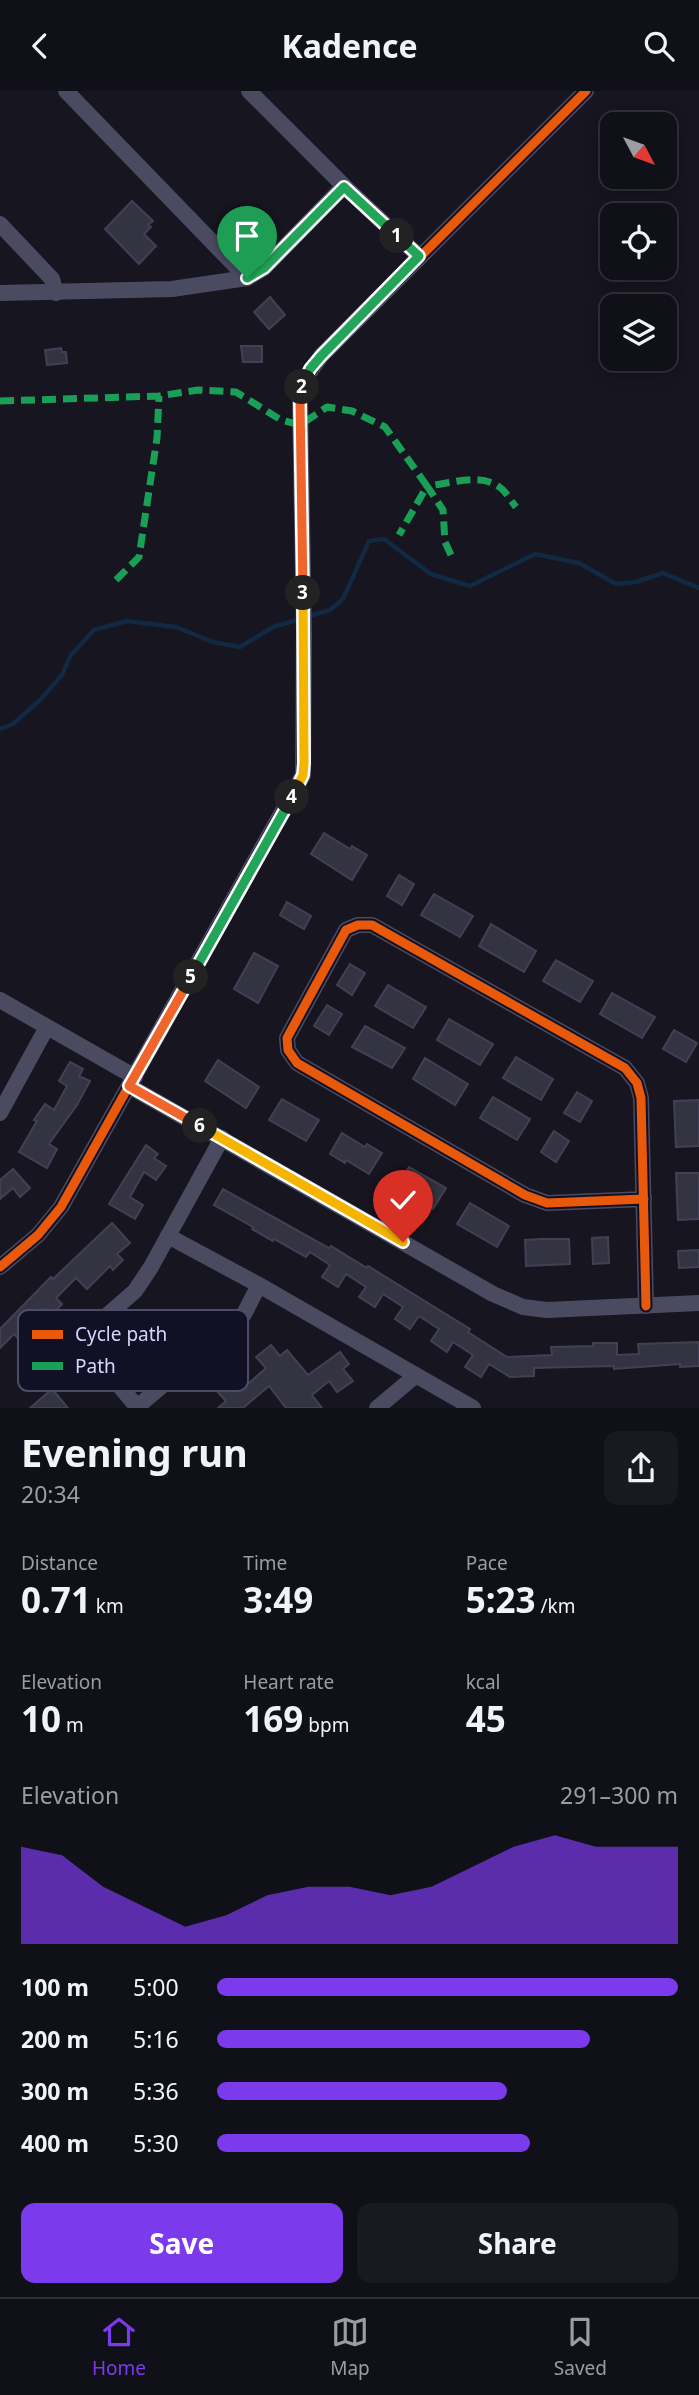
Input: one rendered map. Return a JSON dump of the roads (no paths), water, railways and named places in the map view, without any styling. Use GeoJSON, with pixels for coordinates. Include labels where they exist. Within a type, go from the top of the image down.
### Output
{"type":"FeatureCollection","features":[{"type":"Feature","properties":{"kind":"street"},"geometry":{"type":"LineString","coordinates":[[66,91],[247,278]]}},
{"type":"Feature","properties":{"kind":"street"},"geometry":{"type":"LineString","coordinates":[[249,91],[344,187],[419,256]]}},
{"type":"Feature","properties":{"kind":"street"},"geometry":{"type":"LineString","coordinates":[[0,1267],[52,1220],[303,775],[301,390],[310,369],[419,256],[586,91]]}},
{"type":"Feature","properties":{"kind":"street"},"geometry":{"type":"LineString","coordinates":[[0,293],[172,289],[247,278],[264,268],[344,187]]}},
{"type":"Feature","properties":{"kind":"street"},"geometry":{"type":"LineString","coordinates":[[0,224],[52,279],[56,293]]}},
{"type":"Feature","properties":{"kind":"street"},"geometry":{"type":"LineString","coordinates":[[644,1199],[547,1203],[525,1195],[297,1063],[288,1050],[287,1038],[346,930],[358,925],[372,925],[625,1068],[637,1083],[641,1098],[644,1199],[646,1306]]}},
{"type":"Feature","properties":{"kind":"street"},"geometry":{"type":"LineString","coordinates":[[0,1000],[222,1138],[493,1294],[523,1307],[547,1310],[699,1303]]}},
{"type":"Feature","properties":{"kind":"street"},"geometry":{"type":"LineString","coordinates":[[0,1113],[47,1027]]}},
{"type":"Feature","properties":{"kind":"street"},"geometry":{"type":"LineString","coordinates":[[113,1310],[135,1291],[151,1267],[222,1138]]}},
{"type":"Feature","properties":{"kind":"street"},"geometry":{"type":"LineString","coordinates":[[168,1236],[260,1285],[473,1408]]}},
{"type":"Feature","properties":{"kind":"street"},"geometry":{"type":"LineString","coordinates":[[246,1310],[260,1285]]}},
{"type":"Feature","properties":{"kind":"street"},"geometry":{"type":"LineString","coordinates":[[377,1408],[415,1376]]}},
{"type":"Feature","properties":{"kind":"street"},"geometry":{"type":"LineString","coordinates":[[124,1391],[138,1408],[158,1391]]}},
{"type":"Feature","properties":{"kind":"waterway"},"geometry":{"type":"LineString","coordinates":[[309,616],[330,610],[343,599],[369,541],[384,539],[431,574],[470,586],[535,554],[579,563],[616,584],[636,582],[663,573],[699,588]]}},
{"type":"Feature","properties":{"kind":"waterway"},"geometry":{"type":"LineString","coordinates":[[0,729],[13,724],[40,700],[62,675],[71,655],[94,630],[127,621],[176,627],[213,642],[240,647],[273,627],[301,619]]}}]}
